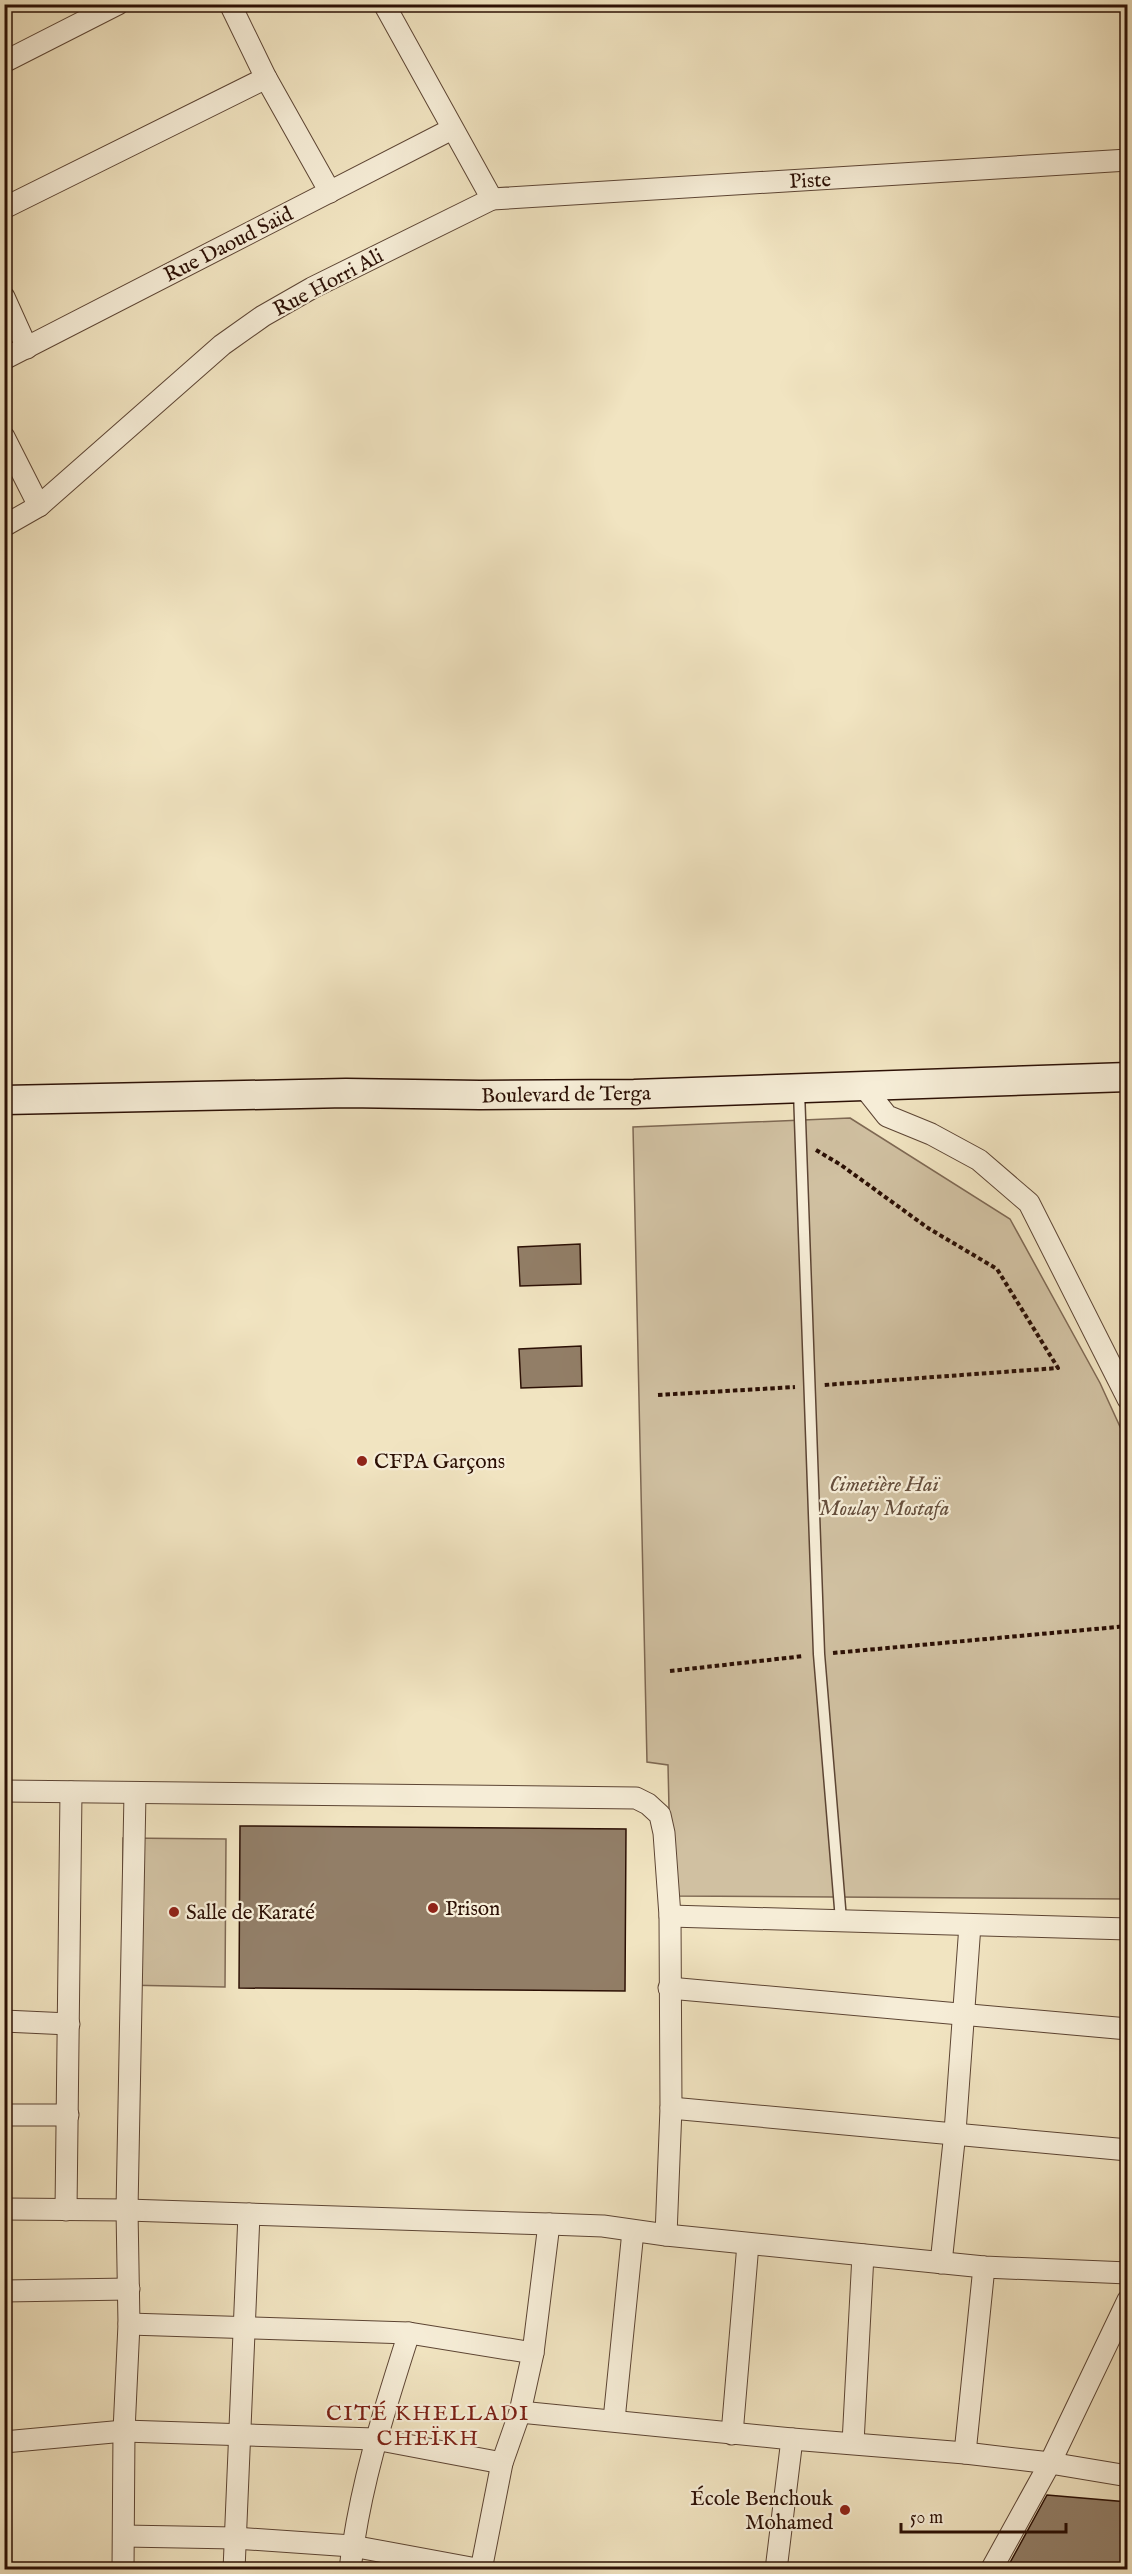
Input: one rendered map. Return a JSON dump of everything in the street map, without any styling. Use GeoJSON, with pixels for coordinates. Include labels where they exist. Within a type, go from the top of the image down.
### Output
{"type":"FeatureCollection","features":[{"type":"Feature","properties":{"kind":"main road","name":"Boulevard de Terga"},"geometry":{"type":"LineString","coordinates":[[4,1100],[346,1093],[634,1094],[1128,1077]]}},
{"type":"Feature","properties":{"kind":"street"},"geometry":{"type":"LineString","coordinates":[[4,62],[118,4]]}},
{"type":"Feature","properties":{"kind":"street"},"geometry":{"type":"LineString","coordinates":[[230,4],[266,78],[330,192]]}},
{"type":"Feature","properties":{"kind":"street"},"geometry":{"type":"LineString","coordinates":[[384,4],[492,199]]}},
{"type":"Feature","properties":{"kind":"street"},"geometry":{"type":"LineString","coordinates":[[4,208],[266,78]]}},
{"type":"Feature","properties":{"kind":"street","name":"Rue Daoud Saïd"},"geometry":{"type":"LineString","coordinates":[[4,359],[452,129]]}},
{"type":"Feature","properties":{"kind":"street","name":"Piste"},"geometry":{"type":"LineString","coordinates":[[492,199],[1128,160]]}},
{"type":"Feature","properties":{"kind":"street","name":"Rue Horri Ali"},"geometry":{"type":"LineString","coordinates":[[4,526],[39,506],[222,345],[263,316],[312,288],[492,199]]}},
{"type":"Feature","properties":{"kind":"street"},"geometry":{"type":"LineString","coordinates":[[4,297],[27,348]]}},
{"type":"Feature","properties":{"kind":"street"},"geometry":{"type":"LineString","coordinates":[[4,436],[39,506]]}},
{"type":"Feature","properties":{"kind":"street"},"geometry":{"type":"LineString","coordinates":[[864,1087],[887,1116],[931,1134],[979,1160],[1029,1203],[1128,1400]]}},
{"type":"Feature","properties":{"kind":"street"},"geometry":{"type":"LineString","coordinates":[[4,1791],[636,1798],[648,1804],[660,1815],[664,1833],[670,1916],[671,2108],[666,2235]]}},
{"type":"Feature","properties":{"kind":"street"},"geometry":{"type":"LineString","coordinates":[[66,2210],[71,1792]]}},
{"type":"Feature","properties":{"kind":"street"},"geometry":{"type":"LineString","coordinates":[[123,2570],[124,2431],[129,2324],[127,2210],[135,1793]]}},
{"type":"Feature","properties":{"kind":"street"},"geometry":{"type":"LineString","coordinates":[[670,1916],[1128,1929]]}},
{"type":"Feature","properties":{"kind":"street"},"geometry":{"type":"LineString","coordinates":[[941,2263],[955,2132],[970,1925]]}},
{"type":"Feature","properties":{"kind":"street"},"geometry":{"type":"LineString","coordinates":[[669,1988],[1128,2030]]}},
{"type":"Feature","properties":{"kind":"street"},"geometry":{"type":"LineString","coordinates":[[4,2021],[69,2024]]}},
{"type":"Feature","properties":{"kind":"street"},"geometry":{"type":"LineString","coordinates":[[671,2108],[955,2132],[1128,2150]]}},
{"type":"Feature","properties":{"kind":"street"},"geometry":{"type":"LineString","coordinates":[[4,2115],[68,2115]]}},
{"type":"Feature","properties":{"kind":"street"},"geometry":{"type":"LineString","coordinates":[[4,2210],[127,2210],[603,2226],[748,2244],[984,2267],[1128,2273]]}},
{"type":"Feature","properties":{"kind":"street"},"geometry":{"type":"LineString","coordinates":[[234,2570],[249,2214]]}},
{"type":"Feature","properties":{"kind":"street"},"geometry":{"type":"LineString","coordinates":[[123,2536],[235,2538],[352,2546],[481,2570],[502,2463],[520,2412],[533,2354],[549,2223]]}},
{"type":"Feature","properties":{"kind":"street"},"geometry":{"type":"LineString","coordinates":[[614,2420],[633,2231]]}},
{"type":"Feature","properties":{"kind":"street"},"geometry":{"type":"LineString","coordinates":[[732,2433],[748,2244]]}},
{"type":"Feature","properties":{"kind":"street"},"geometry":{"type":"LineString","coordinates":[[853,2443],[863,2255]]}},
{"type":"Feature","properties":{"kind":"street"},"geometry":{"type":"LineString","coordinates":[[965,2453],[984,2267]]}},
{"type":"Feature","properties":{"kind":"street"},"geometry":{"type":"LineString","coordinates":[[4,2291],[129,2289]]}},
{"type":"Feature","properties":{"kind":"street"},"geometry":{"type":"LineString","coordinates":[[992,2570],[1050,2463],[1128,2300]]}},
{"type":"Feature","properties":{"kind":"street"},"geometry":{"type":"LineString","coordinates":[[129,2324],[409,2333],[533,2354]]}},
{"type":"Feature","properties":{"kind":"street"},"geometry":{"type":"LineString","coordinates":[[350,2570],[352,2546],[375,2439],[409,2333]]}},
{"type":"Feature","properties":{"kind":"street"},"geometry":{"type":"LineString","coordinates":[[520,2412],[562,2418],[614,2420],[792,2439],[965,2453],[1050,2463],[1128,2476]]}},
{"type":"Feature","properties":{"kind":"street"},"geometry":{"type":"LineString","coordinates":[[4,2442],[124,2431],[375,2439],[502,2463]]}},
{"type":"Feature","properties":{"kind":"street"},"geometry":{"type":"LineString","coordinates":[[776,2570],[792,2439]]}},
{"type":"Feature","properties":{"kind":"lane"},"geometry":{"type":"LineString","coordinates":[[799,1087],[819,1654],[841,1920]]}},
{"type":"Feature","properties":{"kind":"path"},"geometry":{"type":"LineString","coordinates":[[658,1395],[1058,1368],[997,1269],[928,1228],[841,1165],[800,1141]]}},
{"type":"Feature","properties":{"kind":"path"},"geometry":{"type":"LineString","coordinates":[[670,1671],[819,1654],[1128,1626]]}},
{"type":"Feature","properties":{"kind":"green space","name":"Cimetière Haï Moulay Mostafa"},"geometry":{"type":"Polygon","coordinates":[[[850,1118],[1010,1219],[1100,1383],[1127,1442],[1127,1899],[671,1896],[668,1765],[647,1762],[633,1127],[850,1118]]]}},
{"type":"Feature","properties":{"kind":"green space","name":"Salle de Karaté"},"geometry":{"type":"Polygon","coordinates":[[[123,1838],[226,1839],[225,1987],[122,1985],[123,1838]]]}},
{"type":"Feature","properties":{"kind":"building"},"geometry":{"type":"Polygon","coordinates":[[[580,1244],[581,1284],[520,1286],[518,1247],[580,1244]]]}},
{"type":"Feature","properties":{"kind":"building"},"geometry":{"type":"Polygon","coordinates":[[[581,1346],[582,1386],[521,1388],[519,1349],[581,1346]]]}},
{"type":"Feature","properties":{"kind":"building","name":"Prison"},"geometry":{"type":"Polygon","coordinates":[[[240,1826],[626,1829],[625,1991],[239,1988],[240,1826]]]}},
{"type":"Feature","properties":{"kind":"building"},"geometry":{"type":"Polygon","coordinates":[[[1047,2495],[1128,2502],[1128,2570],[1006,2570],[1047,2495]]]}},
{"type":"Feature","properties":{"kind":"place","name":"CFPA Garçons"},"geometry":{"type":"Point","coordinates":[362,1461]}},
{"type":"Feature","properties":{"kind":"place","name":"Prison"},"geometry":{"type":"Point","coordinates":[433,1908]}},
{"type":"Feature","properties":{"kind":"place","name":"Salle de Karaté"},"geometry":{"type":"Point","coordinates":[174,1912]}},
{"type":"Feature","properties":{"kind":"place","name":"École Benchouk Mohamed"},"geometry":{"type":"Point","coordinates":[845,2510]}},
{"type":"Feature","properties":{"kind":"district","name":"CITÉ KHELLADI CHEÏKH"},"geometry":{"type":"Point","coordinates":[428,2424]}}]}
